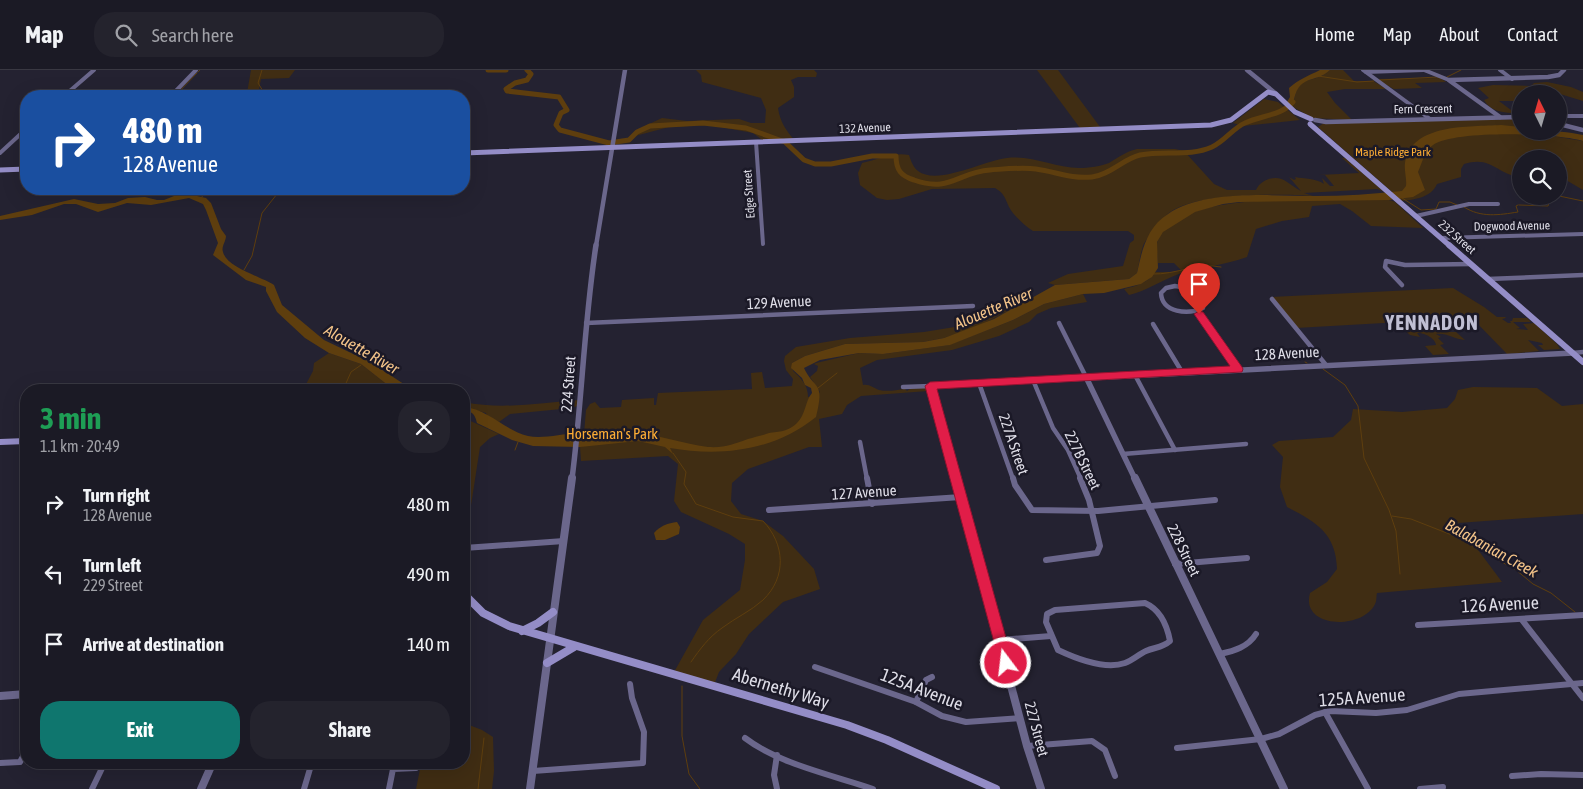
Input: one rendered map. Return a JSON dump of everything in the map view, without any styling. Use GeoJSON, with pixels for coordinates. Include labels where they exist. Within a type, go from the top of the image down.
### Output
{"type":"FeatureCollection","features":[{"type":"Feature","properties":{"kind":"main road","name":"132 Avenue"},"geometry":{"type":"LineString","coordinates":[[470,153],[614,144],[768,142],[1211,125],[1226,123],[1240,116],[1259,99],[1270,94]]}},
{"type":"Feature","properties":{"kind":"main road","name":"232 Street"},"geometry":{"type":"LineString","coordinates":[[1270,94],[1313,123],[1376,182],[1583,362]]}},
{"type":"Feature","properties":{"kind":"main road"},"geometry":{"type":"LineString","coordinates":[[0,170],[20,169]]}},
{"type":"Feature","properties":{"kind":"main road"},"geometry":{"type":"LineString","coordinates":[[0,442],[20,441]]}},
{"type":"Feature","properties":{"kind":"main road"},"geometry":{"type":"LineString","coordinates":[[470,602],[476,609],[497,622],[550,639]]}},
{"type":"Feature","properties":{"kind":"main road"},"geometry":{"type":"LineString","coordinates":[[521,631],[538,623],[553,612]]}},
{"type":"Feature","properties":{"kind":"main road","name":"Abernethy Way"},"geometry":{"type":"LineString","coordinates":[[550,639],[847,725],[887,740],[996,789]]}},
{"type":"Feature","properties":{"kind":"main road"},"geometry":{"type":"LineString","coordinates":[[547,664],[574,647]]}},
{"type":"Feature","properties":{"kind":"street"},"geometry":{"type":"LineString","coordinates":[[71,90],[94,70]]}},
{"type":"Feature","properties":{"kind":"street"},"geometry":{"type":"LineString","coordinates":[[177,90],[196,70]]}},
{"type":"Feature","properties":{"kind":"street","name":"224 Street"},"geometry":{"type":"LineString","coordinates":[[530,789],[578,431],[592,271],[625,70]]}},
{"type":"Feature","properties":{"kind":"street","name":"232 Street"},"geometry":{"type":"LineString","coordinates":[[1247,70],[1270,94]]}},
{"type":"Feature","properties":{"kind":"street"},"geometry":{"type":"LineString","coordinates":[[1364,71],[1423,70],[1449,80],[1501,118]]}},
{"type":"Feature","properties":{"kind":"street"},"geometry":{"type":"LineString","coordinates":[[1500,70],[1512,79]]}},
{"type":"Feature","properties":{"kind":"street"},"geometry":{"type":"LineString","coordinates":[[1449,80],[1554,77],[1564,70]]}},
{"type":"Feature","properties":{"kind":"street"},"geometry":{"type":"LineString","coordinates":[[1364,71],[1430,119]]}},
{"type":"Feature","properties":{"kind":"street"},"geometry":{"type":"LineString","coordinates":[[1568,116],[1583,116]]}},
{"type":"Feature","properties":{"kind":"street","name":"Fern Crescent"},"geometry":{"type":"LineString","coordinates":[[1313,123],[1512,117]]}},
{"type":"Feature","properties":{"kind":"street"},"geometry":{"type":"LineString","coordinates":[[1568,126],[1583,130]]}},
{"type":"Feature","properties":{"kind":"street"},"geometry":{"type":"LineString","coordinates":[[0,153],[20,135]]}},
{"type":"Feature","properties":{"kind":"street","name":"Edge Street"},"geometry":{"type":"LineString","coordinates":[[756,142],[762,244]]}},
{"type":"Feature","properties":{"kind":"street"},"geometry":{"type":"LineString","coordinates":[[1416,216],[1470,204],[1498,204]]}},
{"type":"Feature","properties":{"kind":"street","name":"Dogwood Avenue"},"geometry":{"type":"LineString","coordinates":[[1441,238],[1583,234]]}},
{"type":"Feature","properties":{"kind":"street"},"geometry":{"type":"LineString","coordinates":[[1402,285],[1385,267],[1386,261],[1405,265],[1471,264]]}},
{"type":"Feature","properties":{"kind":"street"},"geometry":{"type":"LineString","coordinates":[[1488,279],[1583,275]]}},
{"type":"Feature","properties":{"kind":"street"},"geometry":{"type":"LineString","coordinates":[[1175,286],[1195,292],[1202,298],[1204,304],[1203,308],[1196,311],[1182,312],[1168,307],[1162,301],[1161,293],[1166,288],[1175,286]]}},
{"type":"Feature","properties":{"kind":"street"},"geometry":{"type":"LineString","coordinates":[[1272,299],[1326,365]]}},
{"type":"Feature","properties":{"kind":"street","name":"129 Avenue"},"geometry":{"type":"LineString","coordinates":[[586,323],[973,306]]}},
{"type":"Feature","properties":{"kind":"street"},"geometry":{"type":"LineString","coordinates":[[1196,311],[1238,369]]}},
{"type":"Feature","properties":{"kind":"street","name":"228 Street"},"geometry":{"type":"LineString","coordinates":[[1059,322],[1070,341],[1284,789]]}},
{"type":"Feature","properties":{"kind":"street"},"geometry":{"type":"LineString","coordinates":[[1153,324],[1182,372]]}},
{"type":"Feature","properties":{"kind":"street","name":"128 Avenue"},"geometry":{"type":"LineString","coordinates":[[903,387],[1583,352]]}},
{"type":"Feature","properties":{"kind":"street"},"geometry":{"type":"LineString","coordinates":[[1135,375],[1175,450]]}},
{"type":"Feature","properties":{"kind":"street","name":"227B Street"},"geometry":{"type":"LineString","coordinates":[[1033,380],[1053,428],[1070,454],[1087,495],[1100,546],[1097,553],[1046,560]]}},
{"type":"Feature","properties":{"kind":"street","name":"227A Street"},"geometry":{"type":"LineString","coordinates":[[980,383],[1015,485],[1032,510],[1091,510]]}},
{"type":"Feature","properties":{"kind":"street","name":"227 Street"},"geometry":{"type":"LineString","coordinates":[[930,386],[1000,640],[1027,746],[1041,789]]}},
{"type":"Feature","properties":{"kind":"street"},"geometry":{"type":"LineString","coordinates":[[860,442],[872,504]]}},
{"type":"Feature","properties":{"kind":"street"},"geometry":{"type":"LineString","coordinates":[[1123,454],[1246,444]]}},
{"type":"Feature","properties":{"kind":"street","name":"127 Avenue"},"geometry":{"type":"LineString","coordinates":[[769,510],[961,497]]}},
{"type":"Feature","properties":{"kind":"street"},"geometry":{"type":"LineString","coordinates":[[1091,510],[1215,500]]}},
{"type":"Feature","properties":{"kind":"street"},"geometry":{"type":"LineString","coordinates":[[470,548],[564,541]]}},
{"type":"Feature","properties":{"kind":"street"},"geometry":{"type":"LineString","coordinates":[[1175,564],[1247,558]]}},
{"type":"Feature","properties":{"kind":"street"},"geometry":{"type":"LineString","coordinates":[[1145,603],[1158,611],[1170,641],[1163,647],[1147,650],[1125,663],[1109,665],[1064,654],[1056,647],[1051,636],[1045,620],[1047,614],[1052,611],[1145,603]]}},
{"type":"Feature","properties":{"kind":"street","name":"126 Avenue"},"geometry":{"type":"LineString","coordinates":[[1418,625],[1583,616]]}},
{"type":"Feature","properties":{"kind":"street"},"geometry":{"type":"LineString","coordinates":[[1522,620],[1583,698]]}},
{"type":"Feature","properties":{"kind":"street"},"geometry":{"type":"LineString","coordinates":[[1220,654],[1233,651],[1252,641],[1256,634]]}},
{"type":"Feature","properties":{"kind":"street"},"geometry":{"type":"LineString","coordinates":[[1000,640],[1051,636]]}},
{"type":"Feature","properties":{"kind":"street","name":"125A Avenue"},"geometry":{"type":"LineString","coordinates":[[815,667],[916,702],[942,716],[966,722],[1020,718]]}},
{"type":"Feature","properties":{"kind":"street"},"geometry":{"type":"LineString","coordinates":[[916,702],[926,680],[932,677]]}},
{"type":"Feature","properties":{"kind":"street","name":"125A Avenue"},"geometry":{"type":"LineString","coordinates":[[1176,748],[1261,740],[1279,734],[1315,715],[1325,712],[1340,710],[1376,713],[1401,711],[1419,707],[1455,694],[1583,683]]}},
{"type":"Feature","properties":{"kind":"street"},"geometry":{"type":"LineString","coordinates":[[532,770],[643,762],[644,732],[632,698],[630,684]]}},
{"type":"Feature","properties":{"kind":"street"},"geometry":{"type":"LineString","coordinates":[[0,696],[20,694]]}},
{"type":"Feature","properties":{"kind":"street"},"geometry":{"type":"LineString","coordinates":[[1325,712],[1368,789]]}},
{"type":"Feature","properties":{"kind":"street"},"geometry":{"type":"LineString","coordinates":[[745,738],[750,744],[777,755],[873,789]]}},
{"type":"Feature","properties":{"kind":"street"},"geometry":{"type":"LineString","coordinates":[[1027,746],[1092,741],[1100,744],[1108,751],[1115,776]]}},
{"type":"Feature","properties":{"kind":"street"},"geometry":{"type":"LineString","coordinates":[[777,755],[774,775],[777,789]]}},
{"type":"Feature","properties":{"kind":"street"},"geometry":{"type":"LineString","coordinates":[[0,763],[20,762]]}},
{"type":"Feature","properties":{"kind":"street"},"geometry":{"type":"LineString","coordinates":[[92,789],[102,769]]}},
{"type":"Feature","properties":{"kind":"street"},"geometry":{"type":"LineString","coordinates":[[201,789],[210,769]]}},
{"type":"Feature","properties":{"kind":"street"},"geometry":{"type":"LineString","coordinates":[[304,789],[310,769]]}},
{"type":"Feature","properties":{"kind":"street"},"geometry":{"type":"LineString","coordinates":[[389,789],[393,769]]}},
{"type":"Feature","properties":{"kind":"street"},"geometry":{"type":"LineString","coordinates":[[1512,776],[1541,774],[1583,775]]}},
{"type":"Feature","properties":{"kind":"street"},"geometry":{"type":"LineString","coordinates":[[1420,789],[1443,787]]}},
{"type":"Feature","properties":{"kind":"green space"},"geometry":{"type":"Polygon","coordinates":[[[251,70],[295,70],[289,78],[261,79],[260,90],[248,90],[251,70]]]}},
{"type":"Feature","properties":{"kind":"green space"},"geometry":{"type":"Polygon","coordinates":[[[696,70],[814,70],[817,73],[816,77],[798,77],[791,80],[794,87],[794,97],[778,108],[784,126],[795,141],[765,142],[753,133],[710,125],[669,127],[635,136],[647,125],[662,118],[687,121],[739,119],[751,123],[765,123],[766,110],[761,98],[702,82],[701,75],[696,70]]]}},
{"type":"Feature","properties":{"kind":"green space"},"geometry":{"type":"Polygon","coordinates":[[[1037,70],[1058,70],[1100,127],[1080,128],[1037,70]]]}},
{"type":"Feature","properties":{"kind":"green space"},"geometry":{"type":"Polygon","coordinates":[[[1330,70],[1343,70],[1354,81],[1373,81],[1387,89],[1345,89],[1327,92],[1352,120],[1313,118],[1293,107],[1295,95],[1302,84],[1330,70]]]}},
{"type":"Feature","properties":{"kind":"green space"},"geometry":{"type":"Polygon","coordinates":[[[1440,78],[1446,82],[1415,83],[1422,88],[1394,89],[1375,79],[1440,78]]]}},
{"type":"Feature","properties":{"kind":"green space"},"geometry":{"type":"Polygon","coordinates":[[[1547,82],[1561,85],[1532,85],[1534,83],[1547,82]]]}},
{"type":"Feature","properties":{"kind":"green space"},"geometry":{"type":"Polygon","coordinates":[[[1493,85],[1512,86],[1512,101],[1499,101],[1512,111],[1512,113],[1497,111],[1484,100],[1489,98],[1478,88],[1493,85]]]}},
{"type":"Feature","properties":{"kind":"green space"},"geometry":{"type":"Polygon","coordinates":[[[1568,86],[1583,92],[1583,101],[1568,96],[1568,86]]]}},
{"type":"Feature","properties":{"kind":"green space"},"geometry":{"type":"Polygon","coordinates":[[[1264,99],[1278,102],[1300,120],[1243,126],[1233,123],[1264,99]]]}},
{"type":"Feature","properties":{"kind":"green space","name":"Maple Ridge Park"},"geometry":{"type":"Polygon","coordinates":[[[1512,119],[1512,140],[1568,139],[1583,141],[1583,190],[1567,181],[1567,150],[1512,150],[1512,175],[1481,162],[1464,164],[1461,169],[1461,177],[1437,184],[1434,189],[1421,197],[1399,201],[1397,199],[1399,198],[1318,127],[1324,123],[1512,119]]]}},
{"type":"Feature","properties":{"kind":"green space"},"geometry":{"type":"Polygon","coordinates":[[[1137,149],[1175,149],[1184,151],[1214,184],[1227,190],[1256,190],[1265,181],[1279,178],[1301,191],[1289,177],[1294,180],[1296,179],[1295,177],[1314,180],[1324,184],[1322,178],[1330,186],[1334,186],[1325,175],[1319,175],[1359,173],[1342,158],[1345,158],[1383,191],[1377,189],[1304,193],[1313,196],[1238,196],[1198,201],[1182,206],[1169,213],[1163,219],[1144,243],[1137,273],[1129,279],[1055,285],[1048,283],[1068,274],[1123,266],[1130,243],[1134,240],[1134,235],[1128,231],[1033,231],[1016,217],[1005,198],[995,188],[932,189],[899,199],[887,200],[877,198],[860,185],[858,173],[862,163],[902,154],[909,155],[913,166],[918,171],[927,175],[937,176],[1007,158],[1025,158],[1079,168],[1091,167],[1109,163],[1137,149]]]}},
{"type":"Feature","properties":{"kind":"green space"},"geometry":{"type":"Polygon","coordinates":[[[1273,200],[1389,200],[1395,202],[1423,228],[1371,226],[1340,204],[1312,206],[1309,217],[1282,221],[1256,229],[1247,257],[1179,274],[1129,295],[1124,289],[1145,281],[1155,272],[1181,270],[1174,263],[1158,263],[1157,248],[1157,242],[1166,228],[1178,219],[1193,212],[1226,204],[1273,200]]]}},
{"type":"Feature","properties":{"kind":"green space"},"geometry":{"type":"Polygon","coordinates":[[[1453,288],[1497,317],[1505,317],[1502,319],[1508,323],[1511,323],[1510,321],[1513,318],[1527,318],[1531,322],[1513,322],[1520,328],[1516,329],[1528,330],[1523,324],[1534,323],[1560,349],[1544,350],[1538,345],[1543,345],[1542,343],[1528,340],[1539,351],[1507,354],[1473,319],[1445,320],[1451,327],[1446,328],[1450,332],[1456,332],[1465,340],[1436,334],[1441,337],[1438,338],[1444,344],[1440,345],[1449,354],[1433,355],[1425,346],[1436,345],[1434,340],[1423,334],[1417,333],[1420,337],[1410,335],[1402,328],[1404,327],[1401,322],[1296,328],[1271,297],[1453,288]]]}},
{"type":"Feature","properties":{"kind":"green space","name":"Horseman's Park"},"geometry":{"type":"Polygon","coordinates":[[[1083,294],[1087,302],[1051,308],[1037,314],[1029,322],[999,336],[952,350],[877,360],[860,368],[863,385],[882,391],[905,389],[907,391],[911,388],[927,388],[928,391],[861,396],[847,405],[842,414],[819,419],[822,447],[809,447],[748,469],[732,483],[731,501],[741,514],[763,521],[783,536],[814,569],[820,589],[783,602],[749,634],[736,654],[719,672],[714,685],[673,674],[703,620],[740,590],[745,560],[745,544],[729,534],[681,512],[674,501],[678,464],[668,456],[581,461],[580,447],[583,446],[586,410],[590,404],[595,402],[600,408],[621,407],[622,400],[654,398],[654,405],[656,405],[658,393],[752,389],[751,373],[762,372],[765,388],[792,386],[793,379],[786,370],[784,361],[785,356],[796,347],[850,338],[924,332],[973,324],[1000,306],[1018,301],[1021,304],[981,325],[944,338],[923,342],[845,344],[805,356],[792,363],[793,371],[805,385],[808,397],[815,396],[820,392],[810,377],[817,371],[818,366],[814,364],[816,363],[859,353],[883,354],[949,345],[1013,320],[1044,304],[1083,294]]]}},
{"type":"Feature","properties":{"kind":"green space"},"geometry":{"type":"Polygon","coordinates":[[[329,353],[361,364],[386,384],[306,384],[313,371],[314,363],[329,353]]]}},
{"type":"Feature","properties":{"kind":"green space"},"geometry":{"type":"Polygon","coordinates":[[[1473,387],[1537,388],[1562,406],[1583,404],[1583,514],[1458,523],[1502,582],[1377,593],[1376,603],[1368,612],[1358,618],[1347,621],[1334,622],[1314,614],[1309,605],[1310,593],[1327,582],[1337,569],[1336,557],[1333,546],[1322,530],[1307,518],[1287,507],[1280,487],[1283,457],[1272,445],[1279,441],[1333,437],[1351,420],[1353,409],[1402,412],[1447,408],[1455,399],[1458,390],[1473,387]]]}},
{"type":"Feature","properties":{"kind":"green space"},"geometry":{"type":"Polygon","coordinates":[[[579,400],[577,406],[572,408],[510,414],[499,422],[487,416],[486,413],[470,409],[470,403],[507,406],[579,400]]]}},
{"type":"Feature","properties":{"kind":"green space"},"geometry":{"type":"Polygon","coordinates":[[[470,421],[499,434],[490,438],[480,447],[470,512],[470,421]]]}},
{"type":"Feature","properties":{"kind":"green space"},"geometry":{"type":"Polygon","coordinates":[[[470,725],[493,737],[494,771],[492,789],[416,789],[420,769],[470,769],[470,725]]]}},
{"type":"Feature","properties":{"kind":"shaded area"},"geometry":{"type":"Polygon","coordinates":[[[1320,70],[1330,70],[1303,83],[1295,95],[1293,105],[1291,106],[1287,102],[1290,97],[1289,88],[1320,70]]]}},
{"type":"Feature","properties":{"kind":"shaded area"},"geometry":{"type":"Polygon","coordinates":[[[1501,125],[1512,126],[1512,134],[1462,137],[1445,140],[1433,145],[1424,157],[1418,172],[1425,190],[1413,197],[1389,200],[1239,202],[1223,204],[1195,212],[1163,232],[1157,242],[1158,268],[1152,277],[1141,284],[1104,293],[1083,294],[1044,304],[1013,320],[950,345],[883,354],[859,353],[820,360],[804,368],[819,391],[819,405],[816,417],[783,437],[765,444],[746,449],[708,452],[670,448],[673,454],[665,447],[638,441],[580,447],[533,446],[512,440],[477,423],[470,412],[470,408],[481,412],[519,433],[534,437],[584,433],[640,433],[708,447],[720,447],[785,430],[793,426],[800,419],[812,393],[811,388],[805,385],[802,378],[791,368],[792,363],[805,356],[845,344],[923,342],[944,338],[994,319],[1055,285],[1129,279],[1137,273],[1146,240],[1155,225],[1168,214],[1183,206],[1200,201],[1219,197],[1239,196],[1337,196],[1402,191],[1406,186],[1405,163],[1410,150],[1418,140],[1444,130],[1459,127],[1501,125]]]}},
{"type":"Feature","properties":{"kind":"shaded area"},"geometry":{"type":"Polygon","coordinates":[[[1568,132],[1575,133],[1583,135],[1583,141],[1568,138],[1568,132]]]}},
{"type":"Feature","properties":{"kind":"shaded area"},"geometry":{"type":"Polygon","coordinates":[[[176,195],[206,198],[211,203],[221,229],[226,236],[223,252],[231,262],[237,267],[274,285],[282,305],[324,340],[370,362],[404,384],[386,384],[361,364],[329,353],[305,338],[277,312],[266,291],[266,287],[246,280],[213,255],[218,243],[206,210],[203,204],[189,198],[151,205],[127,203],[98,212],[76,204],[64,204],[32,215],[0,220],[0,216],[74,199],[98,204],[115,203],[128,198],[145,197],[164,200],[176,195]]]}},
{"type":"Feature","properties":{"kind":"shaded area"},"geometry":{"type":"Polygon","coordinates":[[[677,522],[680,527],[679,534],[665,540],[656,540],[654,533],[656,531],[664,525],[677,522]]]}},
{"type":"Feature","properties":{"kind":"waterway"},"geometry":{"type":"LineString","coordinates":[[262,70],[258,83],[262,90]]}},
{"type":"Feature","properties":{"kind":"waterway"},"geometry":{"type":"LineString","coordinates":[[488,70],[506,70]]}},
{"type":"Feature","properties":{"kind":"waterway"},"geometry":{"type":"LineString","coordinates":[[527,70],[531,74],[527,80],[515,83],[506,89],[507,91],[559,97],[567,110],[561,113],[556,125],[560,130],[609,143],[629,140],[637,132],[650,126],[703,123],[746,128],[785,142],[804,160],[815,164],[831,164],[872,156],[896,156],[898,169],[906,177],[937,184],[954,181],[979,172],[1013,168],[1036,169],[1077,177],[1099,176],[1140,155],[1186,153],[1212,147],[1241,125],[1251,120],[1277,113],[1293,102]]}},
{"type":"Feature","properties":{"kind":"waterway"},"geometry":{"type":"LineString","coordinates":[[1447,77],[1461,70]]}},
{"type":"Feature","properties":{"kind":"waterway"},"geometry":{"type":"LineString","coordinates":[[181,90],[197,73]]}},
{"type":"Feature","properties":{"kind":"waterway"},"geometry":{"type":"LineString","coordinates":[[1318,76],[1357,82],[1374,81]]}},
{"type":"Feature","properties":{"kind":"waterway"},"geometry":{"type":"LineString","coordinates":[[1380,80],[1438,77]]}},
{"type":"Feature","properties":{"kind":"waterway"},"geometry":{"type":"LineString","coordinates":[[244,270],[252,256],[262,213],[276,195]]}},
{"type":"Feature","properties":{"kind":"waterway"},"geometry":{"type":"LineString","coordinates":[[1402,198],[1421,210],[1436,209],[1439,202],[1450,202],[1457,205]]}},
{"type":"Feature","properties":{"kind":"waterway"},"geometry":{"type":"LineString","coordinates":[[1567,198],[1583,201]]}},
{"type":"Feature","properties":{"kind":"waterway"},"geometry":{"type":"LineString","coordinates":[[1464,207],[1477,213],[1497,215],[1518,212],[1516,206],[1518,205]]}},
{"type":"Feature","properties":{"kind":"waterway"},"geometry":{"type":"LineString","coordinates":[[1519,205],[1548,205]]}},
{"type":"Feature","properties":{"kind":"waterway"},"geometry":{"type":"LineString","coordinates":[[1152,274],[1170,273],[1203,266],[1221,267]]}},
{"type":"Feature","properties":{"kind":"waterway","name":"Alouette River"},"geometry":{"type":"LineString","coordinates":[[346,384],[351,372],[361,365]]}},
{"type":"Feature","properties":{"kind":"waterway"},"geometry":{"type":"LineString","coordinates":[[1323,369],[1345,385],[1358,406],[1364,458],[1389,510],[1396,531],[1400,574]]}},
{"type":"Feature","properties":{"kind":"waterway"},"geometry":{"type":"LineString","coordinates":[[818,388],[837,373]]}},
{"type":"Feature","properties":{"kind":"waterway"},"geometry":{"type":"LineString","coordinates":[[515,450],[518,442]]}},
{"type":"Feature","properties":{"kind":"waterway"},"geometry":{"type":"LineString","coordinates":[[673,453],[686,472],[684,484],[696,504],[733,517],[763,521],[776,540],[780,560],[779,571],[771,591],[753,608],[717,632],[691,662]]}},
{"type":"Feature","properties":{"kind":"waterway","name":"Balabanian Creek"},"geometry":{"type":"LineString","coordinates":[[1392,516],[1411,519],[1457,537],[1516,570],[1533,584],[1551,593],[1575,612]]}},
{"type":"Feature","properties":{"kind":"waterway"},"geometry":{"type":"LineString","coordinates":[[682,686],[682,736],[689,774],[700,789]]}},
{"type":"Feature","properties":{"kind":"waterway"},"geometry":{"type":"LineString","coordinates":[[478,789],[484,738]]}},
{"type":"Feature","properties":{"kind":"district","name":"YENNADON"},"geometry":{"type":"Point","coordinates":[1432,322]}},
{"type":"Feature","properties":{"kind":"route"},"geometry":{"type":"LineString","coordinates":[[1006,663],[930,386],[1238,369],[1199,314]]}}]}
